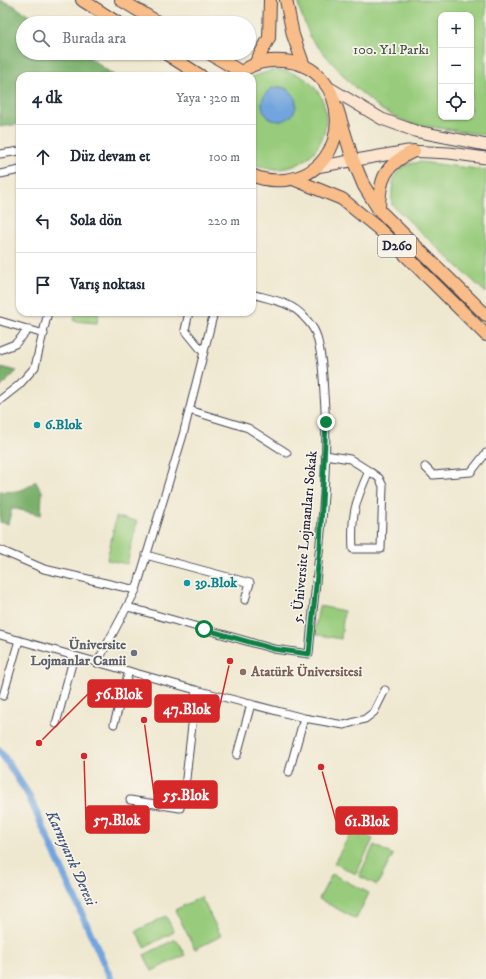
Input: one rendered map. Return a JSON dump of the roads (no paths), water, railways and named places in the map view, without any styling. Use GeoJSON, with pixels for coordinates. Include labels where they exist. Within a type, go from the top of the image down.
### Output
{"type":"FeatureCollection","features":[{"type":"Feature","properties":{"kind":"main road"},"geometry":{"type":"LineString","coordinates":[[82,0],[107,16]]}},
{"type":"Feature","properties":{"kind":"main road"},"geometry":{"type":"LineString","coordinates":[[121,0],[147,16]]}},
{"type":"Feature","properties":{"kind":"main road"},"geometry":{"type":"LineString","coordinates":[[255,64],[269,38],[270,0]]}},
{"type":"Feature","properties":{"kind":"main road"},"geometry":{"type":"LineString","coordinates":[[286,0],[293,35],[304,66]]}},
{"type":"Feature","properties":{"kind":"main road"},"geometry":{"type":"LineString","coordinates":[[176,60],[195,72]]}},
{"type":"Feature","properties":{"kind":"main road","name":"D260"},"geometry":{"type":"LineString","coordinates":[[219,60],[236,72]]}},
{"type":"Feature","properties":{"kind":"main road","name":"D260"},"geometry":{"type":"LineString","coordinates":[[242,72],[255,64],[277,60],[288,61],[304,66],[318,75],[328,88],[337,108],[338,124],[335,140],[327,155],[316,167],[293,179],[275,181],[256,176]]}},
{"type":"Feature","properties":{"kind":"main road"},"geometry":{"type":"LineString","coordinates":[[328,88],[382,119],[415,131],[486,145]]}},
{"type":"Feature","properties":{"kind":"main road"},"geometry":{"type":"LineString","coordinates":[[337,108],[353,160]]}},
{"type":"Feature","properties":{"kind":"main road"},"geometry":{"type":"LineString","coordinates":[[379,210],[379,193],[388,168],[395,161],[414,151]]}},
{"type":"Feature","properties":{"kind":"main road"},"geometry":{"type":"LineString","coordinates":[[316,167],[414,151],[449,153],[486,158]]}},
{"type":"Feature","properties":{"kind":"main road","name":"D260"},"geometry":{"type":"LineString","coordinates":[[353,160],[364,186],[379,210],[486,315]]}},
{"type":"Feature","properties":{"kind":"main road","name":"D260"},"geometry":{"type":"LineString","coordinates":[[293,179],[342,199],[379,229],[486,335]]}},
{"type":"Feature","properties":{"kind":"street"},"geometry":{"type":"LineString","coordinates":[[0,154],[16,152]]}},
{"type":"Feature","properties":{"kind":"street"},"geometry":{"type":"LineString","coordinates":[[0,174],[16,171]]}},
{"type":"Feature","properties":{"kind":"street","name":"5. Üniversite Lojmanları Sokak"},"geometry":{"type":"LineString","coordinates":[[128,607],[274,649],[309,654],[320,546],[325,455],[326,422],[323,371],[316,334],[304,316],[290,306],[256,295]]}},
{"type":"Feature","properties":{"kind":"street"},"geometry":{"type":"LineString","coordinates":[[0,400],[19,385],[35,367],[47,316]]}},
{"type":"Feature","properties":{"kind":"street"},"geometry":{"type":"LineString","coordinates":[[188,316],[185,330],[203,352]]}},
{"type":"Feature","properties":{"kind":"street"},"geometry":{"type":"LineString","coordinates":[[97,663],[136,590],[189,410],[213,316]]}},
{"type":"Feature","properties":{"kind":"street"},"geometry":{"type":"LineString","coordinates":[[0,321],[44,334]]}},
{"type":"Feature","properties":{"kind":"street"},"geometry":{"type":"LineString","coordinates":[[0,350],[15,344],[29,329]]}},
{"type":"Feature","properties":{"kind":"street"},"geometry":{"type":"LineString","coordinates":[[189,410],[248,428],[287,453]]}},
{"type":"Feature","properties":{"kind":"street"},"geometry":{"type":"LineString","coordinates":[[425,467],[433,475],[471,472],[486,453]]}},
{"type":"Feature","properties":{"kind":"street"},"geometry":{"type":"LineString","coordinates":[[325,455],[350,459],[369,471],[379,478],[383,486],[381,549],[353,549],[353,511],[369,471]]}},
{"type":"Feature","properties":{"kind":"street"},"geometry":{"type":"LineString","coordinates":[[0,550],[44,568],[136,590]]}},
{"type":"Feature","properties":{"kind":"street"},"geometry":{"type":"LineString","coordinates":[[146,555],[250,583],[246,600]]}},
{"type":"Feature","properties":{"kind":"street"},"geometry":{"type":"LineString","coordinates":[[0,635],[196,690],[304,718],[344,725],[365,719],[374,712],[385,690]]}},
{"type":"Feature","properties":{"kind":"street"},"geometry":{"type":"LineString","coordinates":[[3,696],[19,640]]}},
{"type":"Feature","properties":{"kind":"street"},"geometry":{"type":"LineString","coordinates":[[56,724],[74,656]]}},
{"type":"Feature","properties":{"kind":"street"},"geometry":{"type":"LineString","coordinates":[[114,724],[129,671]]}},
{"type":"Feature","properties":{"kind":"street"},"geometry":{"type":"LineString","coordinates":[[130,800],[180,808],[185,787],[196,690]]}},
{"type":"Feature","properties":{"kind":"street"},"geometry":{"type":"LineString","coordinates":[[237,755],[251,704]]}},
{"type":"Feature","properties":{"kind":"street"},"geometry":{"type":"LineString","coordinates":[[288,772],[304,718]]}},
{"type":"Feature","properties":{"kind":"water"},"geometry":{"type":"Polygon","coordinates":[[[279,87],[291,92],[296,104],[291,116],[279,121],[267,116],[262,104],[267,92],[279,87]]]}},
{"type":"Feature","properties":{"kind":"waterway","name":"Karnıyarık Deresi"},"geometry":{"type":"LineString","coordinates":[[0,751],[28,794],[111,979]]}},
{"type":"Feature","properties":{"kind":"place","name":"6.Blok"},"geometry":{"type":"Point","coordinates":[37,425]}},
{"type":"Feature","properties":{"kind":"place","name":"39.Blok"},"geometry":{"type":"Point","coordinates":[187,583]}},
{"type":"Feature","properties":{"kind":"place","name":"Üniversite Lojmanlar Camii"},"geometry":{"type":"Point","coordinates":[134,653]}},
{"type":"Feature","properties":{"kind":"place","name":"47.Blok"},"geometry":{"type":"Point","coordinates":[230,661]}},
{"type":"Feature","properties":{"kind":"place","name":"Atatürk Üniversitesi"},"geometry":{"type":"Point","coordinates":[243,672]}},
{"type":"Feature","properties":{"kind":"place","name":"55.Blok"},"geometry":{"type":"Point","coordinates":[144,720]}},
{"type":"Feature","properties":{"kind":"place","name":"56.Blok"},"geometry":{"type":"Point","coordinates":[39,743]}},
{"type":"Feature","properties":{"kind":"place","name":"57.Blok"},"geometry":{"type":"Point","coordinates":[84,756]}},
{"type":"Feature","properties":{"kind":"place","name":"61.Blok"},"geometry":{"type":"Point","coordinates":[321,767]}},
{"type":"Feature","properties":{"kind":"park label","name":"100. Yıl Parkı"},"geometry":{"type":"Point","coordinates":[391,50]}}]}
